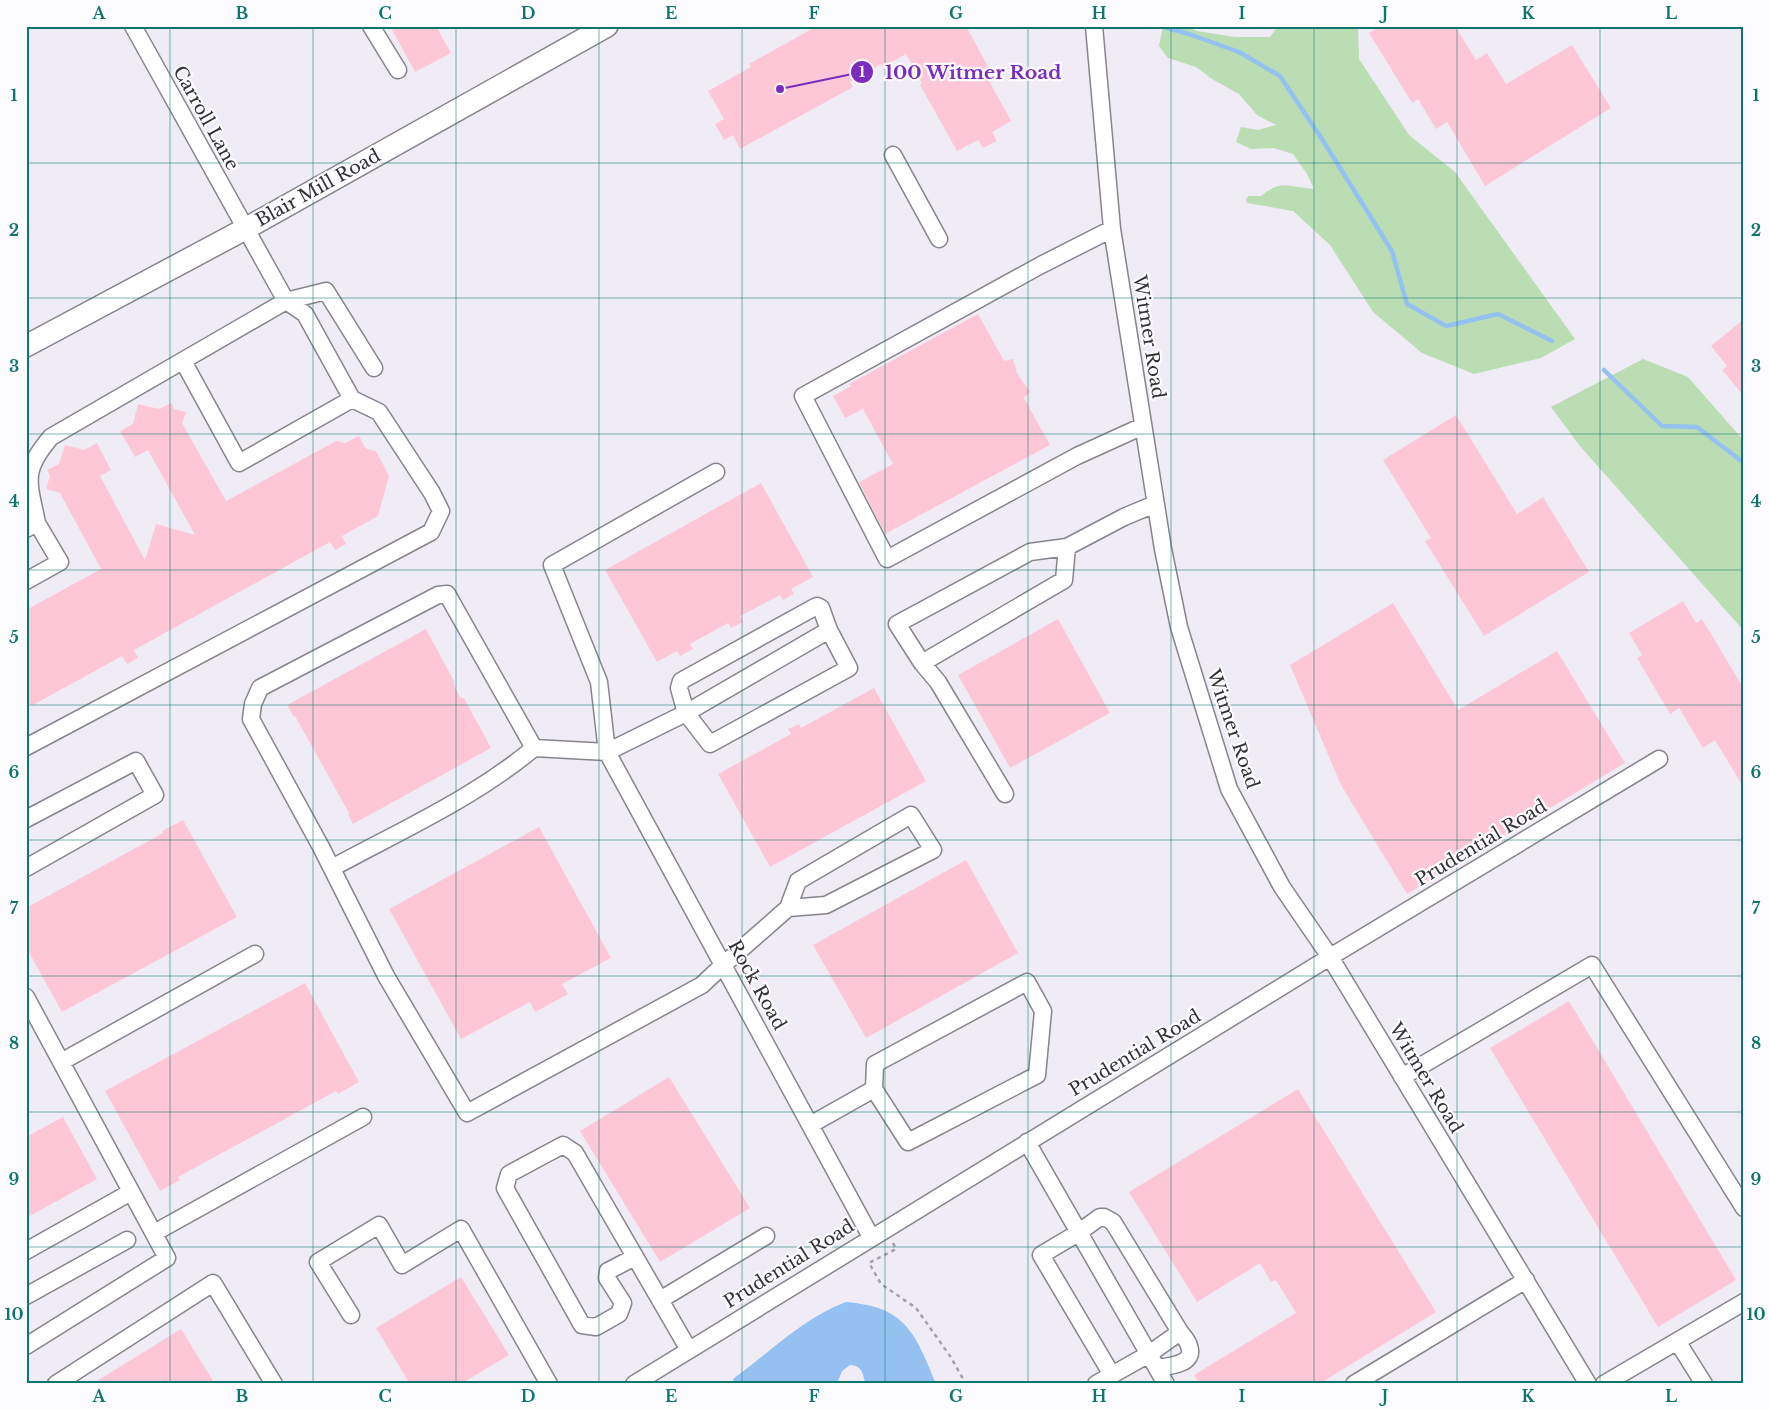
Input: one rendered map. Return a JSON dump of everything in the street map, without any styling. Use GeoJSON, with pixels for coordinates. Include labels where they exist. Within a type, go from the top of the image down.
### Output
{"type":"FeatureCollection","features":[{"type":"Feature","properties":{"kind":"main road","name":"Blair Mill Road"},"geometry":{"type":"LineString","coordinates":[[26,346],[245,229],[607,26]]}},
{"type":"Feature","properties":{"kind":"street","name":"Carroll Lane"},"geometry":{"type":"LineString","coordinates":[[133,26],[286,301]]}},
{"type":"Feature","properties":{"kind":"street"},"geometry":{"type":"LineString","coordinates":[[371,26],[398,70]]}},
{"type":"Feature","properties":{"kind":"street","name":"Witmer Road"},"geometry":{"type":"LineString","coordinates":[[1094,26],[1112,229],[1163,549],[1178,628],[1229,789],[1282,886],[1330,957],[1526,1280],[1583,1382]]}},
{"type":"Feature","properties":{"kind":"street"},"geometry":{"type":"LineString","coordinates":[[893,155],[939,239]]}},
{"type":"Feature","properties":{"kind":"street"},"geometry":{"type":"LineString","coordinates":[[1112,229],[1041,265],[803,396],[887,559],[1078,456],[1143,426]]}},
{"type":"Feature","properties":{"kind":"street"},"geometry":{"type":"LineString","coordinates":[[26,581],[60,562],[32,526],[28,477],[36,455],[50,438],[286,301],[326,291],[374,368]]}},
{"type":"Feature","properties":{"kind":"street"},"geometry":{"type":"LineString","coordinates":[[26,747],[431,532],[441,511],[432,493],[379,412],[352,399],[305,314],[286,301]]}},
{"type":"Feature","properties":{"kind":"street"},"geometry":{"type":"LineString","coordinates":[[183,361],[239,463],[352,399]]}},
{"type":"Feature","properties":{"kind":"street"},"geometry":{"type":"LineString","coordinates":[[607,752],[598,682],[552,564],[716,472]]}},
{"type":"Feature","properties":{"kind":"street"},"geometry":{"type":"LineString","coordinates":[[1005,794],[938,682],[922,663],[897,624],[1030,552],[1067,547],[1124,517],[1156,504]]}},
{"type":"Feature","properties":{"kind":"street"},"geometry":{"type":"LineString","coordinates":[[922,663],[1064,580],[1067,547]]}},
{"type":"Feature","properties":{"kind":"street"},"geometry":{"type":"LineString","coordinates":[[534,748],[447,594],[438,595],[260,688],[253,704],[251,719],[332,868],[386,976],[467,1113],[702,985],[788,908],[798,881],[911,815],[933,850],[826,905],[788,908]]}},
{"type":"Feature","properties":{"kind":"street"},"geometry":{"type":"LineString","coordinates":[[817,606],[821,608],[829,630],[849,668],[710,744],[686,713],[679,688],[681,681],[812,608],[817,606]]}},
{"type":"Feature","properties":{"kind":"street"},"geometry":{"type":"LineString","coordinates":[[332,868],[478,788],[508,769],[534,748],[607,752],[686,713],[829,630]]}},
{"type":"Feature","properties":{"kind":"street","name":"Rock Road"},"geometry":{"type":"LineString","coordinates":[[607,752],[871,1237]]}},
{"type":"Feature","properties":{"kind":"street","name":"Prudential Road"},"geometry":{"type":"LineString","coordinates":[[634,1384],[657,1378],[689,1350],[871,1237],[1659,759]]}},
{"type":"Feature","properties":{"kind":"street"},"geometry":{"type":"LineString","coordinates":[[26,819],[136,760],[155,795],[26,868]]}},
{"type":"Feature","properties":{"kind":"street"},"geometry":{"type":"LineString","coordinates":[[61,1062],[255,954]]}},
{"type":"Feature","properties":{"kind":"street"},"geometry":{"type":"LineString","coordinates":[[1402,1077],[1592,965],[1744,1208]]}},
{"type":"Feature","properties":{"kind":"street"},"geometry":{"type":"LineString","coordinates":[[1027,982],[1044,1011],[1037,1074],[908,1142],[874,1089],[875,1064],[1027,982]]}},
{"type":"Feature","properties":{"kind":"street"},"geometry":{"type":"LineString","coordinates":[[26,997],[167,1258],[26,1346]]}},
{"type":"Feature","properties":{"kind":"street"},"geometry":{"type":"LineString","coordinates":[[810,1124],[874,1089]]}},
{"type":"Feature","properties":{"kind":"street"},"geometry":{"type":"LineString","coordinates":[[154,1233],[363,1116]]}},
{"type":"Feature","properties":{"kind":"street"},"geometry":{"type":"LineString","coordinates":[[1027,1142],[1166,1384]]}},
{"type":"Feature","properties":{"kind":"street"},"geometry":{"type":"LineString","coordinates":[[635,1257],[608,1271],[607,1278],[623,1303],[619,1314],[596,1326],[582,1325],[505,1188],[509,1174],[563,1146],[575,1153],[689,1350]]}},
{"type":"Feature","properties":{"kind":"street"},"geometry":{"type":"LineString","coordinates":[[26,1251],[132,1192]]}},
{"type":"Feature","properties":{"kind":"street"},"geometry":{"type":"LineString","coordinates":[[1096,1384],[1112,1375],[1153,1361],[1184,1363],[1190,1352],[1189,1346],[1112,1222],[1100,1218],[1041,1255],[1112,1375]]}},
{"type":"Feature","properties":{"kind":"street"},"geometry":{"type":"LineString","coordinates":[[351,1315],[318,1262],[379,1225],[402,1265],[461,1229],[549,1384]]}},
{"type":"Feature","properties":{"kind":"street"},"geometry":{"type":"LineString","coordinates":[[660,1300],[766,1236]]}},
{"type":"Feature","properties":{"kind":"street"},"geometry":{"type":"LineString","coordinates":[[26,1296],[127,1240]]}},
{"type":"Feature","properties":{"kind":"street"},"geometry":{"type":"LineString","coordinates":[[1354,1384],[1526,1280]]}},
{"type":"Feature","properties":{"kind":"street"},"geometry":{"type":"LineString","coordinates":[[56,1384],[213,1284],[274,1384]]}},
{"type":"Feature","properties":{"kind":"street"},"geometry":{"type":"LineString","coordinates":[[1604,1384],[1744,1302]]}},
{"type":"Feature","properties":{"kind":"street"},"geometry":{"type":"LineString","coordinates":[[1153,1361],[1180,1332]]}},
{"type":"Feature","properties":{"kind":"street"},"geometry":{"type":"LineString","coordinates":[[1677,1341],[1704,1384]]}},
{"type":"Feature","properties":{"kind":"path"},"geometry":{"type":"LineString","coordinates":[[896,1249],[869,1263],[881,1284],[916,1308],[950,1356],[966,1384]]}},
{"type":"Feature","properties":{"kind":"green space"},"geometry":{"type":"Polygon","coordinates":[[[1163,26],[1185,26],[1197,31],[1235,37],[1270,37],[1278,26],[1358,26],[1359,59],[1409,135],[1455,172],[1575,339],[1541,358],[1474,374],[1422,353],[1373,312],[1330,245],[1293,211],[1247,203],[1246,199],[1249,196],[1261,196],[1275,187],[1286,185],[1314,189],[1307,174],[1293,154],[1274,148],[1251,149],[1236,142],[1241,127],[1258,130],[1276,125],[1257,115],[1239,94],[1212,79],[1196,67],[1168,58],[1159,46],[1163,26]]]}},
{"type":"Feature","properties":{"kind":"green space"},"geometry":{"type":"Polygon","coordinates":[[[1643,359],[1688,377],[1744,441],[1744,631],[1579,445],[1551,407],[1643,359]]]}},
{"type":"Feature","properties":{"kind":"water"},"geometry":{"type":"Polygon","coordinates":[[[846,1302],[878,1308],[902,1322],[918,1343],[936,1384],[866,1384],[860,1369],[850,1365],[842,1371],[837,1384],[735,1384],[733,1379],[787,1337],[815,1317],[846,1302]]]}},
{"type":"Feature","properties":{"kind":"building"},"geometry":{"type":"Polygon","coordinates":[[[390,26],[436,26],[451,53],[415,72],[390,26]]]}},
{"type":"Feature","properties":{"kind":"building"},"geometry":{"type":"Polygon","coordinates":[[[817,26],[966,26],[992,74],[987,77],[1011,121],[992,132],[997,141],[983,148],[978,140],[957,151],[920,85],[922,83],[906,54],[883,67],[881,64],[850,82],[853,87],[740,149],[733,135],[724,140],[715,124],[724,119],[708,91],[751,67],[749,64],[817,26]]]}},
{"type":"Feature","properties":{"kind":"building"},"geometry":{"type":"Polygon","coordinates":[[[1380,26],[1455,26],[1476,60],[1487,53],[1506,84],[1572,45],[1611,108],[1485,186],[1447,122],[1436,129],[1418,99],[1412,103],[1369,33],[1380,26]]]}},
{"type":"Feature","properties":{"kind":"building"},"geometry":{"type":"Polygon","coordinates":[[[978,314],[1004,361],[1013,359],[1017,373],[1030,392],[1024,398],[1050,445],[885,534],[859,482],[893,464],[863,409],[845,418],[833,396],[851,386],[849,384],[978,314]]]}},
{"type":"Feature","properties":{"kind":"building"},"geometry":{"type":"Polygon","coordinates":[[[1744,319],[1744,396],[1722,370],[1727,366],[1711,346],[1744,319]]]}},
{"type":"Feature","properties":{"kind":"building"},"geometry":{"type":"Polygon","coordinates":[[[171,403],[174,409],[186,412],[182,423],[226,501],[336,441],[345,443],[359,436],[366,449],[376,451],[389,476],[378,516],[342,536],[346,544],[335,550],[330,542],[134,650],[138,658],[127,664],[122,656],[33,705],[26,703],[26,610],[101,569],[60,493],[46,489],[50,476],[47,470],[59,464],[65,445],[84,450],[97,443],[111,470],[100,476],[145,560],[156,524],[195,535],[148,450],[135,457],[120,431],[133,424],[138,404],[159,409],[171,403]]]}},
{"type":"Feature","properties":{"kind":"building"},"geometry":{"type":"Polygon","coordinates":[[[1456,415],[1517,514],[1543,497],[1589,572],[1484,636],[1425,541],[1431,538],[1383,460],[1456,415]]]}},
{"type":"Feature","properties":{"kind":"building"},"geometry":{"type":"Polygon","coordinates":[[[761,483],[813,577],[791,589],[794,594],[783,600],[780,595],[740,616],[743,622],[731,628],[728,623],[690,644],[693,649],[680,656],[677,651],[657,662],[605,570],[761,483]]]}},
{"type":"Feature","properties":{"kind":"building"},"geometry":{"type":"Polygon","coordinates":[[[1683,601],[1696,623],[1702,619],[1744,689],[1744,788],[1715,740],[1703,748],[1679,708],[1670,714],[1637,658],[1642,655],[1629,633],[1683,601]]]}},
{"type":"Feature","properties":{"kind":"building"},"geometry":{"type":"Polygon","coordinates":[[[1393,603],[1458,710],[1557,651],[1625,763],[1407,894],[1341,785],[1290,665],[1393,603]]]}},
{"type":"Feature","properties":{"kind":"building"},"geometry":{"type":"Polygon","coordinates":[[[1058,619],[1110,713],[1010,768],[958,675],[1058,619]]]}},
{"type":"Feature","properties":{"kind":"building"},"geometry":{"type":"Polygon","coordinates":[[[426,629],[454,681],[460,697],[464,698],[491,748],[353,824],[349,813],[287,705],[426,629]]]}},
{"type":"Feature","properties":{"kind":"building"},"geometry":{"type":"Polygon","coordinates":[[[874,688],[926,781],[770,867],[718,774],[791,734],[788,729],[799,724],[801,728],[874,688]]]}},
{"type":"Feature","properties":{"kind":"building"},"geometry":{"type":"Polygon","coordinates":[[[183,820],[237,917],[62,1012],[26,947],[26,908],[163,833],[162,831],[183,820]]]}},
{"type":"Feature","properties":{"kind":"building"},"geometry":{"type":"Polygon","coordinates":[[[539,827],[611,958],[562,984],[568,994],[535,1012],[530,1002],[461,1039],[389,909],[539,827]]]}},
{"type":"Feature","properties":{"kind":"building"},"geometry":{"type":"Polygon","coordinates":[[[966,860],[1018,953],[866,1038],[813,945],[966,860]]]}},
{"type":"Feature","properties":{"kind":"building"},"geometry":{"type":"Polygon","coordinates":[[[305,983],[359,1082],[338,1094],[336,1091],[178,1177],[180,1180],[160,1191],[105,1091],[305,983]]]}},
{"type":"Feature","properties":{"kind":"building"},"geometry":{"type":"Polygon","coordinates":[[[1569,1001],[1736,1280],[1658,1327],[1490,1048],[1569,1001]]]}},
{"type":"Feature","properties":{"kind":"building"},"geometry":{"type":"Polygon","coordinates":[[[669,1077],[750,1208],[660,1262],[580,1131],[669,1077]]]}},
{"type":"Feature","properties":{"kind":"building"},"geometry":{"type":"Polygon","coordinates":[[[1298,1089],[1436,1312],[1319,1384],[1199,1384],[1194,1375],[1296,1313],[1276,1280],[1271,1282],[1260,1263],[1197,1302],[1129,1192],[1298,1089]]]}},
{"type":"Feature","properties":{"kind":"building"},"geometry":{"type":"Polygon","coordinates":[[[63,1117],[97,1179],[26,1218],[26,1137],[63,1117]]]}},
{"type":"Feature","properties":{"kind":"building"},"geometry":{"type":"Polygon","coordinates":[[[461,1277],[509,1355],[461,1384],[410,1384],[376,1328],[461,1277]]]}},
{"type":"Feature","properties":{"kind":"building"},"geometry":{"type":"Polygon","coordinates":[[[181,1329],[215,1384],[92,1384],[181,1329]]]}},
{"type":"Feature","properties":{"kind":"waterway"},"geometry":{"type":"LineString","coordinates":[[1160,26],[1239,52],[1280,76],[1392,251],[1407,304],[1446,326],[1498,314],[1552,341]]}},
{"type":"Feature","properties":{"kind":"waterway"},"geometry":{"type":"LineString","coordinates":[[1604,370],[1662,426],[1697,427],[1744,463]]}},
{"type":"Feature","properties":{"kind":"place","name":"100 Witmer Road"},"geometry":{"type":"Point","coordinates":[780,89]}}]}
